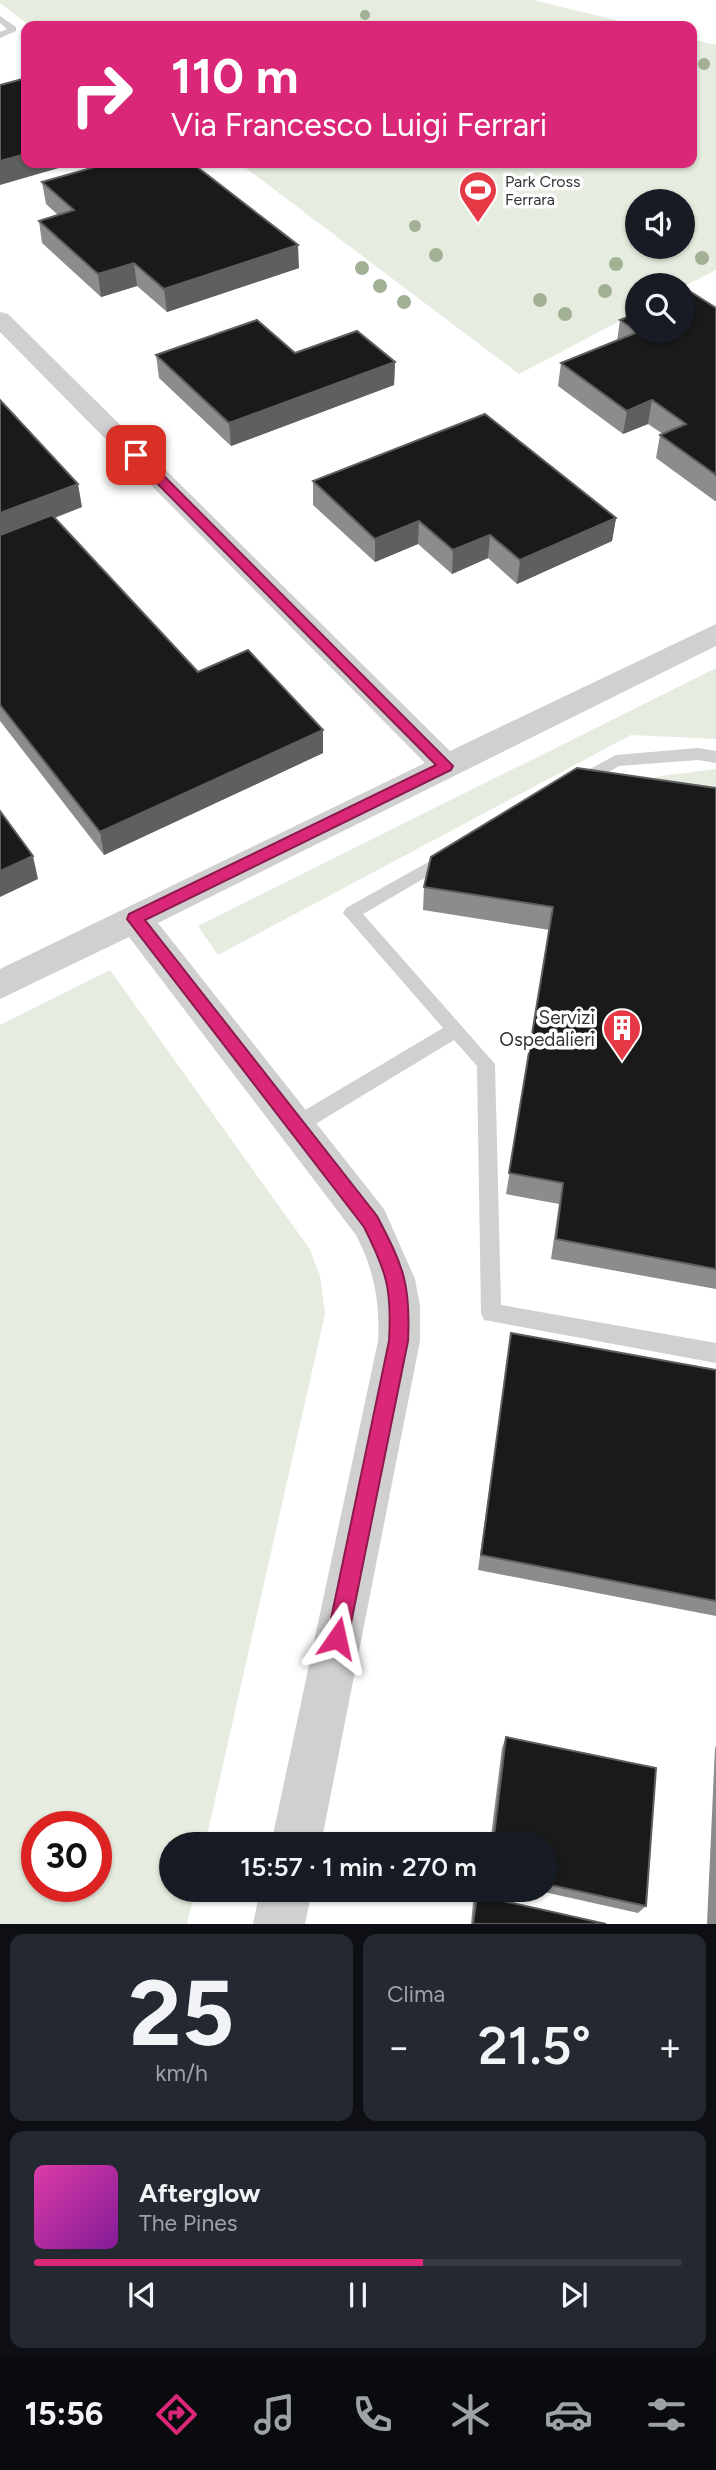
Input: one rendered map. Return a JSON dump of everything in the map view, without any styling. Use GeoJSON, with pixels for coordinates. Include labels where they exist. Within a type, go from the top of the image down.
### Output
{"type":"FeatureCollection","features":[{"type":"Feature","properties":{"kind":"street"},"geometry":{"type":"LineString","coordinates":[[0,319],[446,766]]}},
{"type":"Feature","properties":{"kind":"street"},"geometry":{"type":"LineString","coordinates":[[0,985],[716,634]]}},
{"type":"Feature","properties":{"kind":"street"},"geometry":{"type":"LineString","coordinates":[[135,919],[370,1222],[393,1266],[401,1305],[399,1341],[298,1832]]}},
{"type":"Feature","properties":{"kind":"street"},"geometry":{"type":"LineString","coordinates":[[279,1924],[284,1902]]}},
{"type":"Feature","properties":{"kind":"lane"},"geometry":{"type":"LineString","coordinates":[[0,19],[13,29],[0,35]]}},
{"type":"Feature","properties":{"kind":"lane"},"geometry":{"type":"LineString","coordinates":[[568,788],[616,761],[698,754],[716,757]]}},
{"type":"Feature","properties":{"kind":"lane"},"geometry":{"type":"LineString","coordinates":[[460,851],[352,914],[486,1064],[491,1313],[716,1353]]}},
{"type":"Feature","properties":{"kind":"lane"},"geometry":{"type":"LineString","coordinates":[[297,1125],[456,1030]]}},
{"type":"Feature","properties":{"kind":"shaded area"},"geometry":{"type":"Polygon","coordinates":[[[0,0],[533,0],[619,21],[23,21],[0,3],[0,0]]]}},
{"type":"Feature","properties":{"kind":"shaded area","name":"Park Cross Ferrara"},"geometry":{"type":"Polygon","coordinates":[[[697,40],[716,45],[716,270],[695,281],[695,273],[625,273],[625,318],[519,374],[246,168],[697,168],[697,40]]]}},
{"type":"Feature","properties":{"kind":"shaded area"},"geometry":{"type":"Polygon","coordinates":[[[716,668],[716,739],[631,735],[218,955],[198,926],[716,668]]]}},
{"type":"Feature","properties":{"kind":"shaded area"},"geometry":{"type":"Polygon","coordinates":[[[716,769],[716,806],[604,790],[661,776],[716,769]]]}},
{"type":"Feature","properties":{"kind":"shaded area"},"geometry":{"type":"Polygon","coordinates":[[[110,970],[309,1248],[320,1276],[325,1314],[208,1832],[159,1832],[159,1902],[192,1902],[187,1924],[0,1924],[0,1025],[110,970]]]}},
{"type":"Feature","properties":{"kind":"building"},"geometry":{"type":"Polygon","coordinates":[[[21,79],[21,155],[0,161],[0,85],[21,79]]]}},
{"type":"Feature","properties":{"kind":"building"},"geometry":{"type":"Polygon","coordinates":[[[91,168],[198,168],[298,245],[164,289],[134,263],[98,274],[39,221],[74,210],[42,182],[91,168]]]}},
{"type":"Feature","properties":{"kind":"building"},"geometry":{"type":"Polygon","coordinates":[[[695,295],[716,308],[716,475],[660,435],[686,424],[652,400],[627,411],[561,363],[625,337],[625,343],[695,343],[695,295]]]}},
{"type":"Feature","properties":{"kind":"building"},"geometry":{"type":"Polygon","coordinates":[[[257,320],[295,353],[357,331],[395,362],[229,423],[156,355],[257,320]]]}},
{"type":"Feature","properties":{"kind":"building"},"geometry":{"type":"Polygon","coordinates":[[[0,400],[78,484],[0,513],[0,400]]]}},
{"type":"Feature","properties":{"kind":"building"},"geometry":{"type":"Polygon","coordinates":[[[485,414],[616,518],[520,560],[490,535],[453,550],[419,521],[375,539],[313,481],[485,414]]]}},
{"type":"Feature","properties":{"kind":"building"},"geometry":{"type":"Polygon","coordinates":[[[52,515],[198,672],[248,650],[323,730],[100,832],[0,705],[0,535],[52,515]]]}},
{"type":"Feature","properties":{"kind":"building","name":"Servizi Ospedalieri"},"geometry":{"type":"Polygon","coordinates":[[[577,768],[716,788],[716,1269],[556,1239],[563,1183],[509,1173],[553,907],[424,887],[431,857],[577,768]]]}},
{"type":"Feature","properties":{"kind":"building"},"geometry":{"type":"Polygon","coordinates":[[[0,811],[33,856],[0,871],[0,811]]]}},
{"type":"Feature","properties":{"kind":"building"},"geometry":{"type":"Polygon","coordinates":[[[511,1333],[716,1370],[716,1601],[481,1555],[511,1333]]]}},
{"type":"Feature","properties":{"kind":"building"},"geometry":{"type":"Polygon","coordinates":[[[506,1737],[656,1768],[646,1906],[558,1887],[558,1832],[494,1832],[506,1737]]]}},
{"type":"Feature","properties":{"kind":"building"},"geometry":{"type":"Polygon","coordinates":[[[476,1902],[508,1902],[606,1924],[473,1924],[476,1902]]]}},
{"type":"Feature","properties":{"kind":"place","name":"Park Cross Ferrara"},"geometry":{"type":"Point","coordinates":[478,224]}},
{"type":"Feature","properties":{"kind":"place","name":"Servizi Ospedalieri"},"geometry":{"type":"Point","coordinates":[622,1062]}},
{"type":"Feature","properties":{"kind":"route"},"geometry":{"type":"LineString","coordinates":[[136,455],[446,766],[135,919],[370,1222],[393,1266],[401,1305],[399,1341],[337,1638]]}}]}
